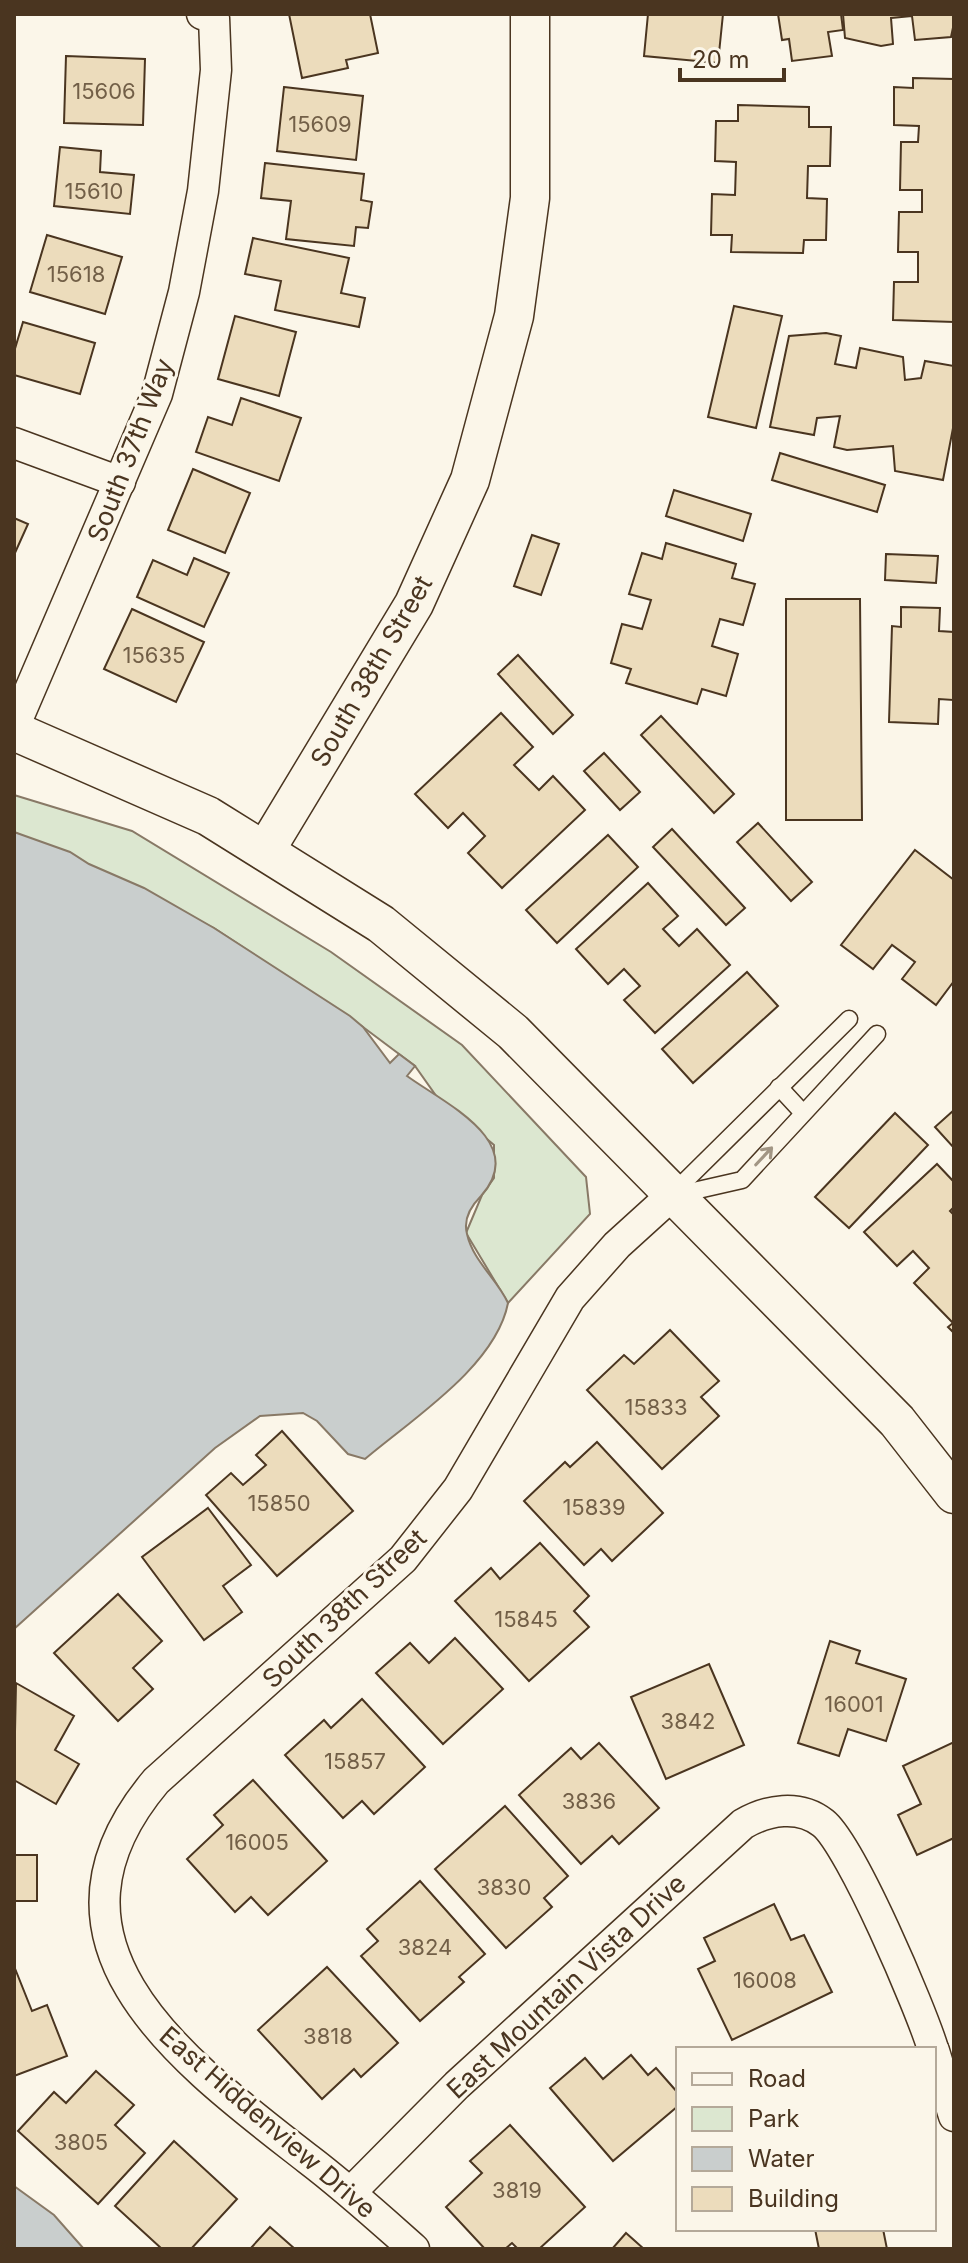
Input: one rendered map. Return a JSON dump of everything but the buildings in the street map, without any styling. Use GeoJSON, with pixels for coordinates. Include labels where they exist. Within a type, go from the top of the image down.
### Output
{"type":"FeatureCollection","features":[{"type":"Feature","properties":{"kind":"street","name":"South 38th Street"},"geometry":{"type":"LineString","coordinates":[[265,851],[414,604],[470,480],[514,316],[530,198],[530,14]]}},
{"type":"Feature","properties":{"kind":"street","name":"South 37th Way"},"geometry":{"type":"LineString","coordinates":[[14,729],[157,394],[184,292],[203,191],[216,70],[208,16]]}},
{"type":"Feature","properties":{"kind":"street"},"geometry":{"type":"LineString","coordinates":[[14,443],[120,482]]}},
{"type":"Feature","properties":{"kind":"street"},"geometry":{"type":"LineString","coordinates":[[14,729],[208,816],[381,924],[513,1032],[671,1196],[897,1421],[954,1494]]}},
{"type":"Feature","properties":{"kind":"street","name":"South 38th Street"},"geometry":{"type":"LineString","coordinates":[[103,1897],[113,1848],[130,1812],[156,1781],[403,1559],[458,1489],[570,1298],[617,1245],[671,1196]]}},
{"type":"Feature","properties":{"kind":"street","name":"East Mountain Vista Drive"},"geometry":{"type":"LineString","coordinates":[[351,2192],[457,2085],[743,1824],[762,1812],[797,1811],[823,1823],[843,1848],[911,1991],[933,2047]]}},
{"type":"Feature","properties":{"kind":"street","name":"East Hiddenview Drive"},"geometry":{"type":"LineString","coordinates":[[103,1897],[114,1959],[150,2022],[252,2115],[351,2192],[414,2249]]}},
{"type":"Feature","properties":{"kind":"street"},"geometry":{"type":"LineString","coordinates":[[936,2057],[954,2116]]}},
{"type":"Feature","properties":{"kind":"lane"},"geometry":{"type":"LineString","coordinates":[[671,1196],[849,1019]]}},
{"type":"Feature","properties":{"kind":"lane"},"geometry":{"type":"LineString","coordinates":[[671,1196],[742,1180],[877,1034]]}},
{"type":"Feature","properties":{"kind":"lane"},"geometry":{"type":"LineString","coordinates":[[779,1087],[803,1113]]}},
{"type":"Feature","properties":{"kind":"green space"},"geometry":{"type":"Polygon","coordinates":[[[14,795],[132,831],[331,952],[462,1045],[586,1177],[590,1214],[508,1303],[466,1233],[482,1195],[494,1178],[494,1145],[437,1097],[415,1066],[363,1027],[214,928],[14,832],[14,795]]]}},
{"type":"Feature","properties":{"kind":"water"},"geometry":{"type":"Polygon","coordinates":[[[14,832],[70,852],[89,864],[144,888],[214,928],[350,1016],[363,1027],[390,1063],[399,1054],[415,1066],[407,1076],[460,1112],[489,1141],[495,1158],[493,1176],[471,1208],[466,1228],[474,1253],[508,1303],[500,1326],[470,1369],[428,1409],[365,1459],[348,1454],[317,1421],[303,1413],[260,1416],[215,1448],[14,1629],[14,832]]]}},
{"type":"Feature","properties":{"kind":"water"},"geometry":{"type":"Polygon","coordinates":[[[14,2186],[54,2215],[84,2249],[14,2249],[14,2186]]]}}]}
